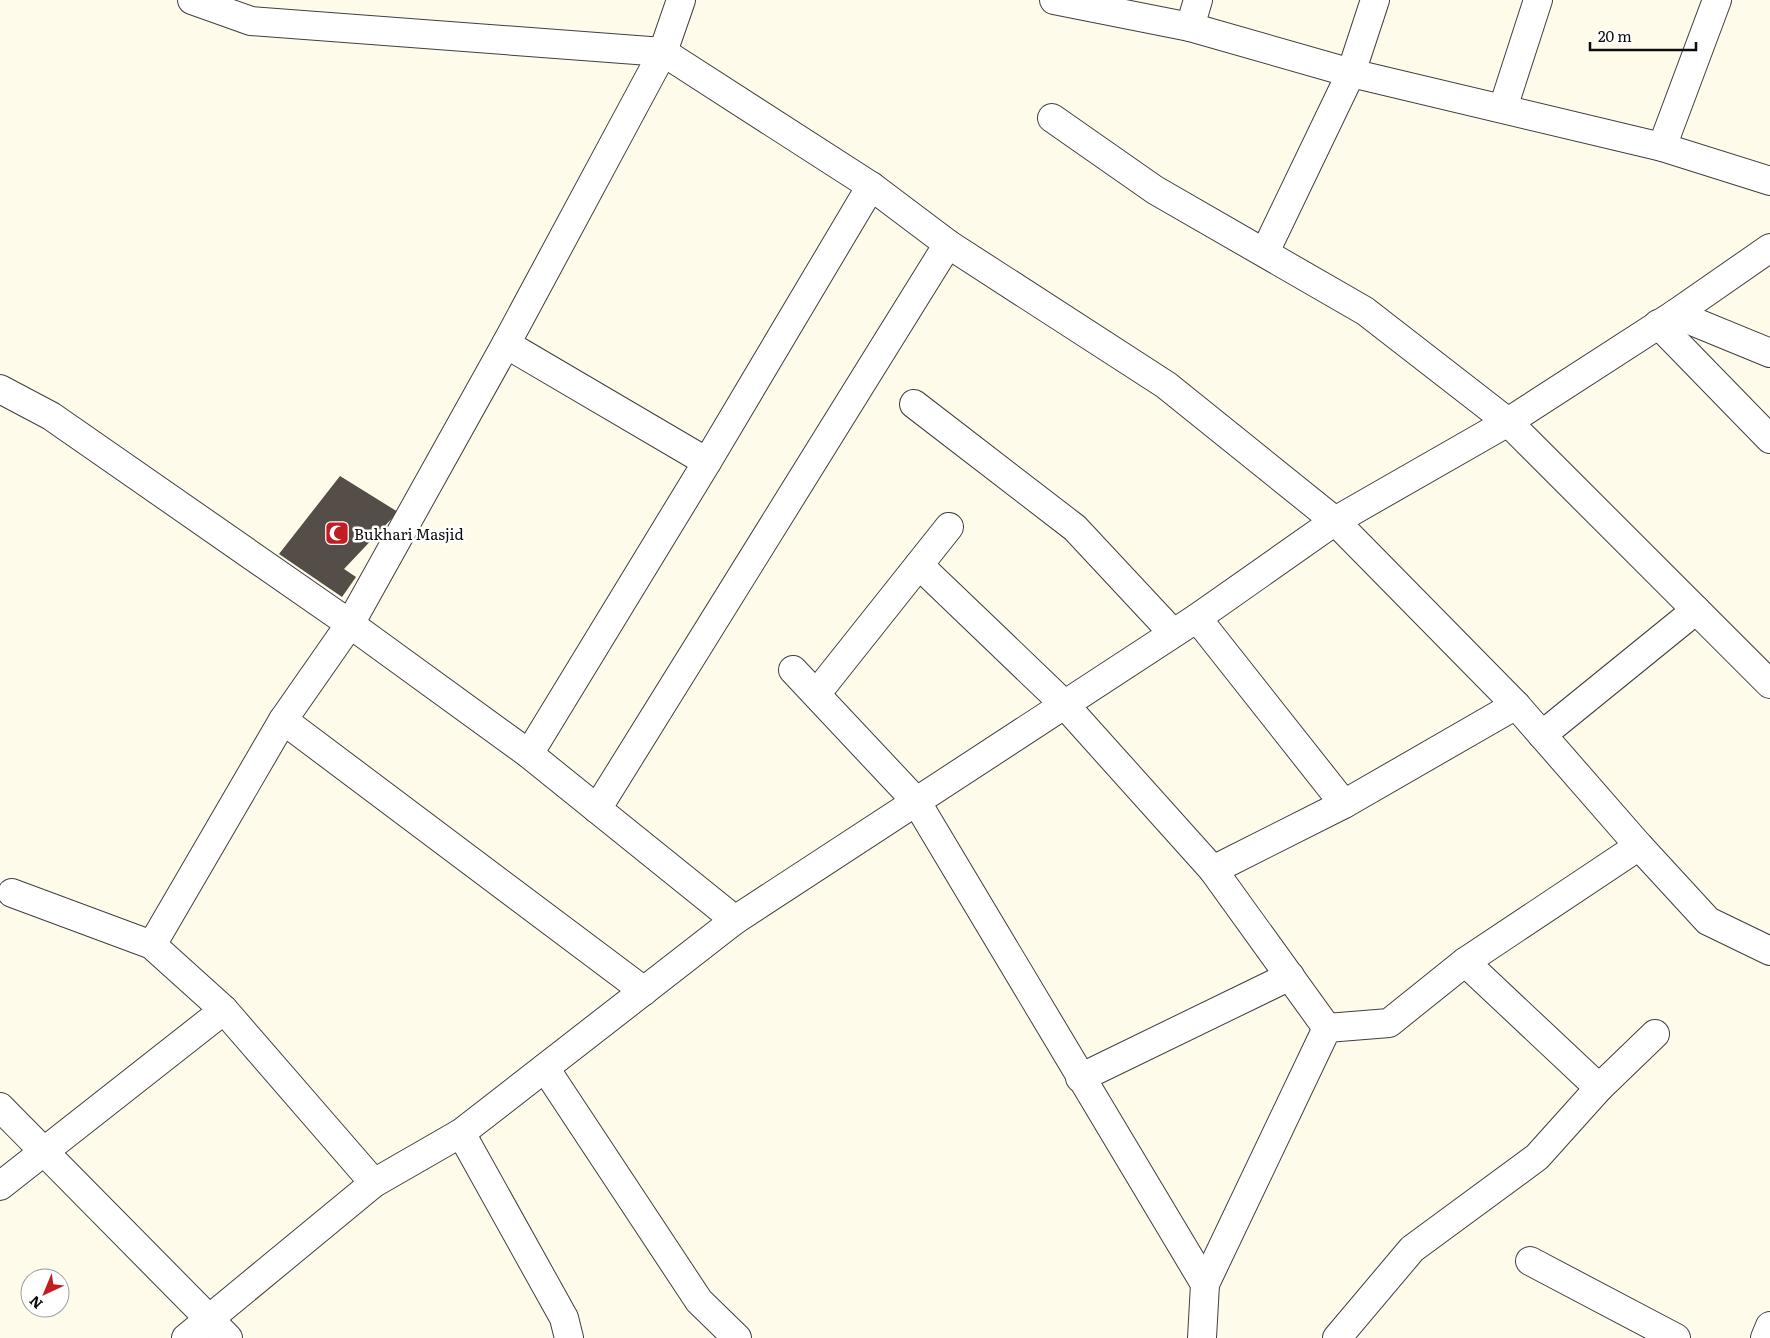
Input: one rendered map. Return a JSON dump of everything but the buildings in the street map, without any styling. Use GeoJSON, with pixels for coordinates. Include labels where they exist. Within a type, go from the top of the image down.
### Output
{"type":"FeatureCollection","features":[{"type":"Feature","properties":{"kind":"street"},"geometry":{"type":"LineString","coordinates":[[192,0],[251,21],[663,52],[871,186],[948,244],[1166,385],[1335,521],[1516,705],[1638,846],[1708,921],[1770,951]]}},
{"type":"Feature","properties":{"kind":"street"},"geometry":{"type":"LineString","coordinates":[[152,945],[283,720],[350,624],[506,344],[663,52],[681,0]]}},
{"type":"Feature","properties":{"kind":"street"},"geometry":{"type":"LineString","coordinates":[[1054,0],[1190,27],[1351,73],[1662,147],[1770,182]]}},
{"type":"Feature","properties":{"kind":"street"},"geometry":{"type":"LineString","coordinates":[[1190,27],[1198,0]]}},
{"type":"Feature","properties":{"kind":"street"},"geometry":{"type":"LineString","coordinates":[[1265,252],[1351,73],[1375,0]]}},
{"type":"Feature","properties":{"kind":"street"},"geometry":{"type":"LineString","coordinates":[[1503,108],[1538,0]]}},
{"type":"Feature","properties":{"kind":"street"},"geometry":{"type":"LineString","coordinates":[[1662,147],[1717,0]]}},
{"type":"Feature","properties":{"kind":"street"},"geometry":{"type":"LineString","coordinates":[[1052,118],[1155,190],[1365,311],[1508,422],[1770,684]]}},
{"type":"Feature","properties":{"kind":"street"},"geometry":{"type":"LineString","coordinates":[[529,754],[708,462],[871,186]]}},
{"type":"Feature","properties":{"kind":"street"},"geometry":{"type":"LineString","coordinates":[[597,809],[948,244]]}},
{"type":"Feature","properties":{"kind":"street"},"geometry":{"type":"LineString","coordinates":[[186,1338],[219,1328],[374,1183],[461,1133],[735,920],[1197,618],[1335,521],[1508,422],[1667,319],[1770,248]]}},
{"type":"Feature","properties":{"kind":"street"},"geometry":{"type":"LineString","coordinates":[[1667,319],[1770,353]]}},
{"type":"Feature","properties":{"kind":"street"},"geometry":{"type":"LineString","coordinates":[[1667,319],[1770,439]]}},
{"type":"Feature","properties":{"kind":"street"},"geometry":{"type":"LineString","coordinates":[[506,344],[708,462]]}},
{"type":"Feature","properties":{"kind":"street"},"geometry":{"type":"LineString","coordinates":[[0,389],[51,416],[350,624],[529,754],[735,920]]}},
{"type":"Feature","properties":{"kind":"street"},"geometry":{"type":"LineString","coordinates":[[914,404],[1075,528],[1173,633]]}},
{"type":"Feature","properties":{"kind":"street"},"geometry":{"type":"LineString","coordinates":[[817,693],[948,527]]}},
{"type":"Feature","properties":{"kind":"street"},"geometry":{"type":"LineString","coordinates":[[919,565],[1064,704],[1213,870],[1327,1028]]}},
{"type":"Feature","properties":{"kind":"street"},"geometry":{"type":"LineString","coordinates":[[1542,735],[1696,610]]}},
{"type":"Feature","properties":{"kind":"street"},"geometry":{"type":"LineString","coordinates":[[1197,618],[1344,804]]}},
{"type":"Feature","properties":{"kind":"street"},"geometry":{"type":"LineString","coordinates":[[793,670],[817,693],[916,801],[1205,1284]]}},
{"type":"Feature","properties":{"kind":"street"},"geometry":{"type":"LineString","coordinates":[[1213,870],[1344,804],[1516,705]]}},
{"type":"Feature","properties":{"kind":"street"},"geometry":{"type":"LineString","coordinates":[[283,720],[644,991]]}},
{"type":"Feature","properties":{"kind":"street"},"geometry":{"type":"LineString","coordinates":[[1327,1028],[1389,1023],[1465,962],[1638,846]]}},
{"type":"Feature","properties":{"kind":"street"},"geometry":{"type":"LineString","coordinates":[[12,893],[152,945],[224,1010],[374,1183]]}},
{"type":"Feature","properties":{"kind":"street"},"geometry":{"type":"LineString","coordinates":[[1465,962],[1599,1088]]}},
{"type":"Feature","properties":{"kind":"street"},"geometry":{"type":"LineString","coordinates":[[1080,1078],[1290,976]]}},
{"type":"Feature","properties":{"kind":"street"},"geometry":{"type":"LineString","coordinates":[[0,1186],[224,1010]]}},
{"type":"Feature","properties":{"kind":"street"},"geometry":{"type":"LineString","coordinates":[[1202,1338],[1205,1284],[1327,1028]]}},
{"type":"Feature","properties":{"kind":"street"},"geometry":{"type":"LineString","coordinates":[[1338,1338],[1412,1249],[1537,1157],[1599,1088],[1655,1034]]}},
{"type":"Feature","properties":{"kind":"street"},"geometry":{"type":"LineString","coordinates":[[545,1068],[699,1301],[737,1338]]}},
{"type":"Feature","properties":{"kind":"street"},"geometry":{"type":"LineString","coordinates":[[0,1107],[219,1328]]}},
{"type":"Feature","properties":{"kind":"street"},"geometry":{"type":"LineString","coordinates":[[461,1133],[564,1318],[569,1338]]}},
{"type":"Feature","properties":{"kind":"street"},"geometry":{"type":"LineString","coordinates":[[1530,1261],[1676,1338]]}},
{"type":"Feature","properties":{"kind":"street"},"geometry":{"type":"LineString","coordinates":[[1765,1338],[1770,1326]]}},
{"type":"Feature","properties":{"kind":"place","name":"Bukhari Masjid"},"geometry":{"type":"Point","coordinates":[337,533]}}]}
